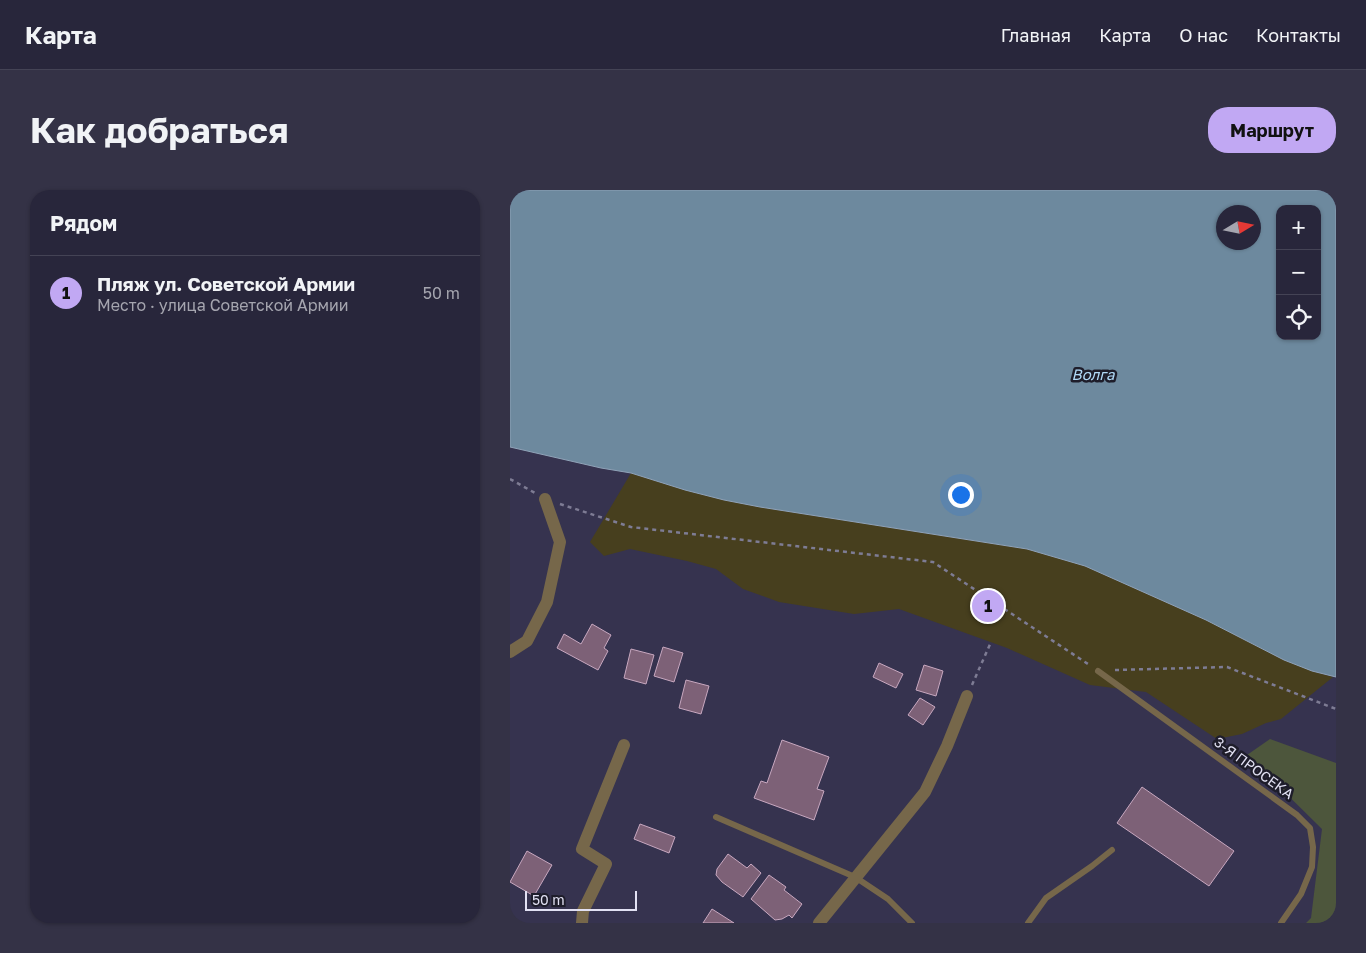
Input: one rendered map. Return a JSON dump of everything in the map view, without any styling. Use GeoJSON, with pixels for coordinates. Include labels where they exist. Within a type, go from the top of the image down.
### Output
{"type":"FeatureCollection","features":[{"type":"Feature","properties":{"kind":"street"},"geometry":{"type":"LineString","coordinates":[[510,652],[526,641],[547,602],[560,542],[545,499]]}},
{"type":"Feature","properties":{"kind":"street"},"geometry":{"type":"LineString","coordinates":[[819,923],[925,792],[948,746],[967,696]]}},
{"type":"Feature","properties":{"kind":"street"},"geometry":{"type":"LineString","coordinates":[[582,923],[583,911],[606,864],[582,849],[624,745]]}},
{"type":"Feature","properties":{"kind":"lane","name":"3-Я ПРОСЕКА"},"geometry":{"type":"LineString","coordinates":[[1098,671],[1297,815],[1310,828],[1313,847],[1312,867],[1300,894],[1281,923]]}},
{"type":"Feature","properties":{"kind":"lane"},"geometry":{"type":"LineString","coordinates":[[716,817],[855,877],[888,899],[912,923]]}},
{"type":"Feature","properties":{"kind":"lane"},"geometry":{"type":"LineString","coordinates":[[1028,923],[1046,898],[1112,850]]}},
{"type":"Feature","properties":{"kind":"path"},"geometry":{"type":"LineString","coordinates":[[510,479],[545,499],[631,527],[933,562],[1098,671],[1227,667],[1336,709]]}},
{"type":"Feature","properties":{"kind":"path"},"geometry":{"type":"LineString","coordinates":[[967,696],[991,642]]}},
{"type":"Feature","properties":{"kind":"green space"},"geometry":{"type":"Polygon","coordinates":[[[1270,739],[1336,763],[1336,923],[1306,923],[1311,918],[1322,829],[1247,755],[1270,739]]]}},
{"type":"Feature","properties":{"kind":"sand"},"geometry":{"type":"Polygon","coordinates":[[[631,473],[685,490],[760,507],[1027,549],[1085,566],[1206,620],[1284,660],[1333,677],[1281,719],[1266,723],[1242,734],[1217,739],[1146,692],[1090,685],[1007,648],[899,609],[854,614],[779,602],[743,589],[716,569],[687,561],[630,549],[604,556],[590,542],[631,473]]]}},
{"type":"Feature","properties":{"kind":"water","name":"Волга"},"geometry":{"type":"Polygon","coordinates":[[[510,190],[1336,190],[1336,677],[1312,671],[1284,660],[1206,620],[1085,566],[1027,549],[760,507],[685,490],[631,473],[510,447],[510,190]]]}},
{"type":"Feature","properties":{"kind":"building"},"geometry":{"type":"Polygon","coordinates":[[[592,624],[611,635],[604,648],[608,651],[598,670],[557,648],[564,634],[581,644],[592,624]]]}},
{"type":"Feature","properties":{"kind":"building"},"geometry":{"type":"Polygon","coordinates":[[[663,647],[683,653],[674,682],[654,676],[663,647]]]}},
{"type":"Feature","properties":{"kind":"building"},"geometry":{"type":"Polygon","coordinates":[[[631,649],[654,655],[646,684],[624,678],[631,649]]]}},
{"type":"Feature","properties":{"kind":"building"},"geometry":{"type":"Polygon","coordinates":[[[879,663],[903,674],[896,688],[873,677],[879,663]]]}},
{"type":"Feature","properties":{"kind":"building"},"geometry":{"type":"Polygon","coordinates":[[[924,665],[943,671],[936,696],[916,690],[924,665]]]}},
{"type":"Feature","properties":{"kind":"building"},"geometry":{"type":"Polygon","coordinates":[[[686,680],[709,686],[701,714],[679,708],[686,680]]]}},
{"type":"Feature","properties":{"kind":"building"},"geometry":{"type":"Polygon","coordinates":[[[920,698],[935,707],[923,725],[908,715],[920,698]]]}},
{"type":"Feature","properties":{"kind":"building"},"geometry":{"type":"Polygon","coordinates":[[[782,740],[829,757],[817,789],[824,791],[814,820],[754,798],[761,781],[767,783],[782,740]]]}},
{"type":"Feature","properties":{"kind":"building"},"geometry":{"type":"Polygon","coordinates":[[[1142,787],[1234,851],[1209,886],[1117,823],[1142,787]]]}},
{"type":"Feature","properties":{"kind":"building"},"geometry":{"type":"Polygon","coordinates":[[[640,824],[675,837],[669,853],[634,839],[640,824]]]}},
{"type":"Feature","properties":{"kind":"building"},"geometry":{"type":"Polygon","coordinates":[[[527,851],[552,865],[534,896],[510,882],[527,851]]]}},
{"type":"Feature","properties":{"kind":"building"},"geometry":{"type":"Polygon","coordinates":[[[728,854],[747,868],[751,864],[761,873],[743,897],[722,882],[716,875],[717,869],[728,854]]]}},
{"type":"Feature","properties":{"kind":"building"},"geometry":{"type":"Polygon","coordinates":[[[769,875],[786,887],[784,890],[802,904],[792,918],[789,915],[775,920],[751,899],[769,875]]]}},
{"type":"Feature","properties":{"kind":"building"},"geometry":{"type":"Polygon","coordinates":[[[712,909],[734,923],[703,923],[712,909]]]}},
{"type":"Feature","properties":{"kind":"place","name":"Пляж ул. Советской Армии"},"geometry":{"type":"Point","coordinates":[988,606]}}]}
